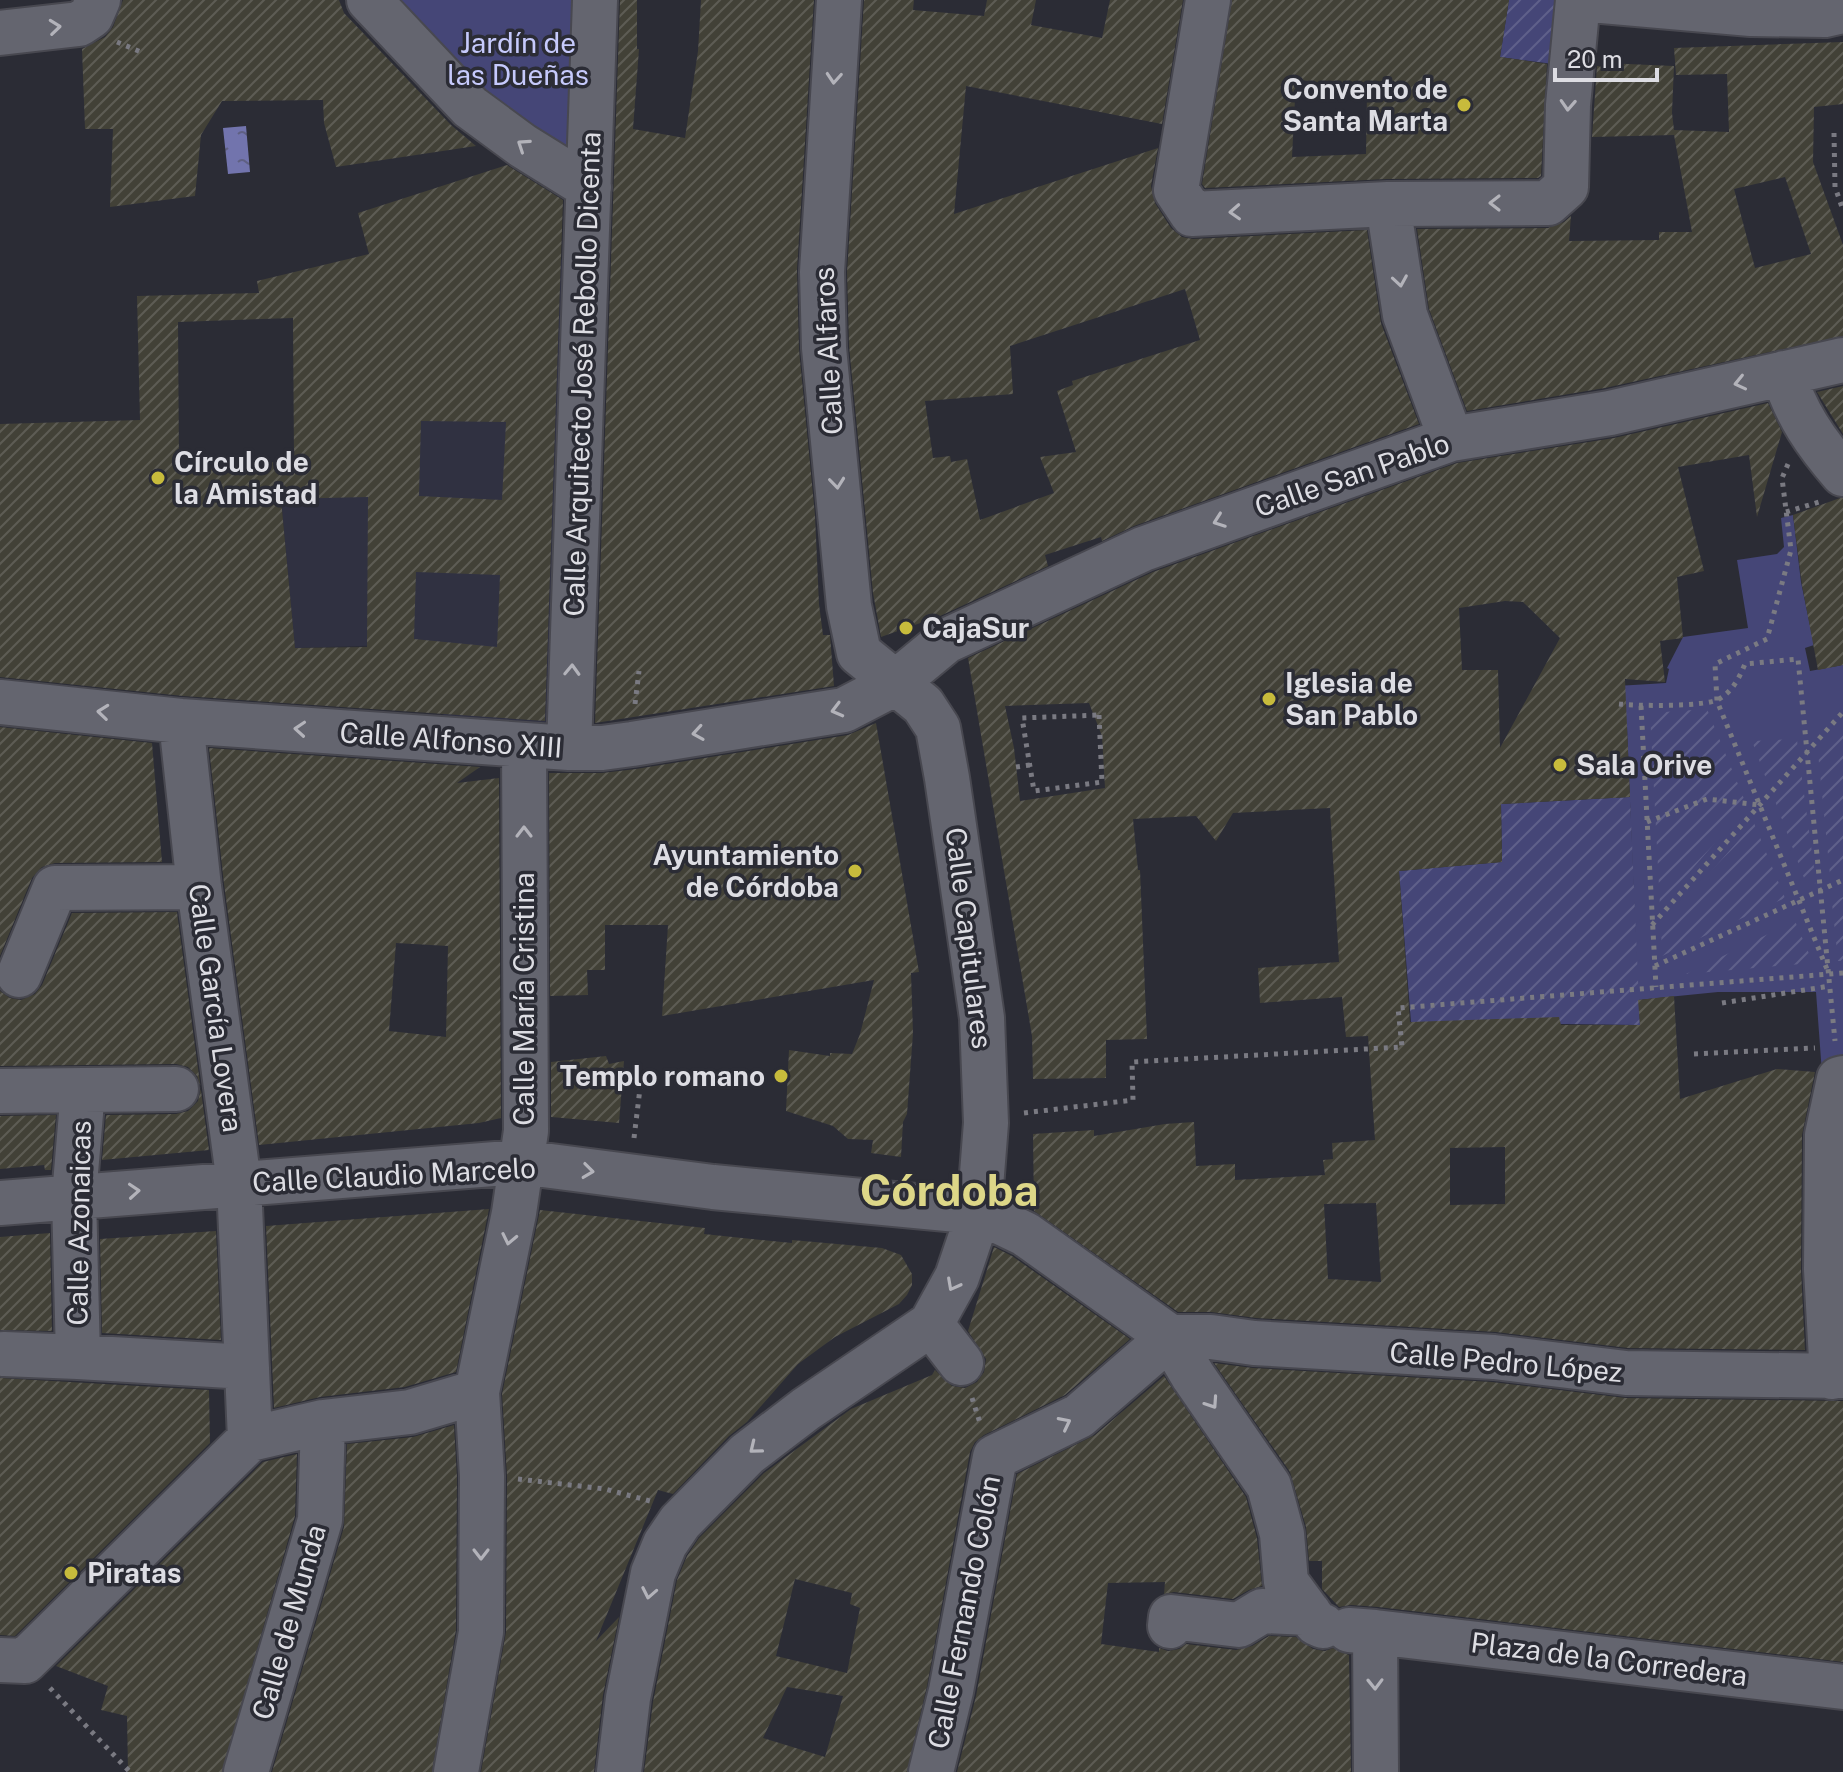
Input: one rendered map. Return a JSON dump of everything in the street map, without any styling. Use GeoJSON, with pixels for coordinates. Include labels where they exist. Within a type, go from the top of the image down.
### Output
{"type":"FeatureCollection","features":[{"type":"Feature","properties":{"kind":"street"},"geometry":{"type":"LineString","coordinates":[[0,33],[79,24],[91,16],[98,0]]}},
{"type":"Feature","properties":{"kind":"street"},"geometry":{"type":"LineString","coordinates":[[369,0],[470,107],[523,146],[589,187]]}},
{"type":"Feature","properties":{"kind":"street","name":"Calle Arquitecto José Rebollo Dicenta"},"geometry":{"type":"LineString","coordinates":[[569,748],[595,0]]}},
{"type":"Feature","properties":{"kind":"street","name":"Calle Alfaros"},"geometry":{"type":"LineString","coordinates":[[839,0],[822,272],[824,348],[848,594],[859,653],[894,684]]}},
{"type":"Feature","properties":{"kind":"street"},"geometry":{"type":"LineString","coordinates":[[1208,0],[1176,190],[1192,214],[1388,204],[1548,203],[1566,187],[1568,105],[1578,0]]}},
{"type":"Feature","properties":{"kind":"street"},"geometry":{"type":"LineString","coordinates":[[1591,0],[1751,14],[1825,15],[1843,11]]}},
{"type":"Feature","properties":{"kind":"street"},"geometry":{"type":"LineString","coordinates":[[1388,204],[1405,315],[1451,439]]}},
{"type":"Feature","properties":{"kind":"street","name":"Calle San Pablo"},"geometry":{"type":"LineString","coordinates":[[894,684],[946,641],[1143,549],[1451,439],[1610,413],[1843,360]]}},
{"type":"Feature","properties":{"kind":"street"},"geometry":{"type":"LineString","coordinates":[[1784,373],[1790,397],[1822,450],[1843,474]]}},
{"type":"Feature","properties":{"kind":"street","name":"Calle Alfonso XIII"},"geometry":{"type":"LineString","coordinates":[[0,702],[181,721],[602,748],[632,732],[844,710],[894,684]]}},
{"type":"Feature","properties":{"kind":"street","name":"Calle Capitulares"},"geometry":{"type":"LineString","coordinates":[[894,684],[923,705],[938,728],[974,956],[986,1066],[986,1118],[979,1212],[957,1277],[931,1324]]}},
{"type":"Feature","properties":{"kind":"street","name":"Calle García Lovera"},"geometry":{"type":"LineString","coordinates":[[181,721],[199,887],[197,1089],[239,1183],[250,1439]]}},
{"type":"Feature","properties":{"kind":"street","name":"Calle María Cristina"},"geometry":{"type":"LineString","coordinates":[[456,1772],[481,1632],[482,1476],[477,1392],[514,1213],[526,1131],[524,745]]}},
{"type":"Feature","properties":{"kind":"street"},"geometry":{"type":"LineString","coordinates":[[19,975],[55,888],[199,887]]}},
{"type":"Feature","properties":{"kind":"street"},"geometry":{"type":"LineString","coordinates":[[1838,1376],[1826,1269],[1835,1228],[1827,1135],[1839,1068]]}},
{"type":"Feature","properties":{"kind":"street","name":"Calle Azonaicas"},"geometry":{"type":"LineString","coordinates":[[0,1091],[197,1089]]}},
{"type":"Feature","properties":{"kind":"street","name":"Calle Azonaicas"},"geometry":{"type":"LineString","coordinates":[[78,1357],[74,1196],[83,1090]]}},
{"type":"Feature","properties":{"kind":"street","name":"Calle Claudio Marcelo"},"geometry":{"type":"LineString","coordinates":[[0,1203],[520,1162],[713,1187],[979,1212]]}},
{"type":"Feature","properties":{"kind":"street"},"geometry":{"type":"LineString","coordinates":[[979,1212],[1025,1234],[1170,1337],[1193,1376],[1269,1486],[1282,1534],[1286,1582],[1339,1625],[1376,1772]]}},
{"type":"Feature","properties":{"kind":"street"},"geometry":{"type":"LineString","coordinates":[[619,1772],[628,1698],[653,1573],[665,1544],[680,1522],[747,1454],[806,1409],[931,1324],[961,1363]]}},
{"type":"Feature","properties":{"kind":"street"},"geometry":{"type":"LineString","coordinates":[[995,1457],[1079,1416],[1170,1337]]}},
{"type":"Feature","properties":{"kind":"street","name":"Calle Pedro López"},"geometry":{"type":"LineString","coordinates":[[1170,1337],[1211,1337],[1254,1343],[1494,1357],[1626,1373],[1838,1376]]}},
{"type":"Feature","properties":{"kind":"street","name":"Calle Azonaicas"},"geometry":{"type":"LineString","coordinates":[[4,1354],[247,1367]]}},
{"type":"Feature","properties":{"kind":"street"},"geometry":{"type":"LineString","coordinates":[[8,1668],[250,1439],[323,1422],[410,1412],[477,1392]]}},
{"type":"Feature","properties":{"kind":"street","name":"Calle de Munda"},"geometry":{"type":"LineString","coordinates":[[246,1772],[320,1520],[323,1422]]}},
{"type":"Feature","properties":{"kind":"street","name":"Calle Fernando Colón"},"geometry":{"type":"LineString","coordinates":[[931,1772],[951,1691],[995,1457]]}},
{"type":"Feature","properties":{"kind":"street","name":"Plaza de la Corredera"},"geometry":{"type":"LineString","coordinates":[[1170,1626],[1171,1617],[1239,1625],[1262,1611],[1339,1625],[1843,1687]]}},
{"type":"Feature","properties":{"kind":"path"},"geometry":{"type":"LineString","coordinates":[[1834,133],[1835,187],[1843,210]]}},
{"type":"Feature","properties":{"kind":"path"},"geometry":{"type":"LineString","coordinates":[[1792,456],[1782,478],[1791,550],[1767,639],[1715,664],[1717,701],[1829,974]]}},
{"type":"Feature","properties":{"kind":"path"},"geometry":{"type":"LineString","coordinates":[[1619,704],[1641,706],[1717,701],[1736,684],[1745,664],[1798,659],[1839,1068],[1694,1054]]}},
{"type":"Feature","properties":{"kind":"path"},"geometry":{"type":"LineString","coordinates":[[632,732],[639,671]]}},
{"type":"Feature","properties":{"kind":"path"},"geometry":{"type":"LineString","coordinates":[[1641,706],[1656,987]]}},
{"type":"Feature","properties":{"kind":"path"},"geometry":{"type":"LineString","coordinates":[[1652,925],[1843,712]]}},
{"type":"Feature","properties":{"kind":"path"},"geometry":{"type":"LineString","coordinates":[[1099,715],[1102,782],[1034,791],[1030,765],[1022,718],[1099,715]]}},
{"type":"Feature","properties":{"kind":"path"},"geometry":{"type":"LineString","coordinates":[[1016,767],[1030,765]]}},
{"type":"Feature","properties":{"kind":"path"},"geometry":{"type":"LineString","coordinates":[[1647,822],[1707,799],[1760,805]]}},
{"type":"Feature","properties":{"kind":"path"},"geometry":{"type":"LineString","coordinates":[[1654,966],[1843,880]]}},
{"type":"Feature","properties":{"kind":"path"},"geometry":{"type":"LineString","coordinates":[[986,1118],[1133,1100],[1132,1062],[1402,1047],[1398,1008],[1843,973]]}},
{"type":"Feature","properties":{"kind":"path"},"geometry":{"type":"LineString","coordinates":[[1722,1003],[1830,986]]}},
{"type":"Feature","properties":{"kind":"path"},"geometry":{"type":"LineString","coordinates":[[629,1176],[642,1072]]}},
{"type":"Feature","properties":{"kind":"path","name":"Calle Fernando Colón"},"geometry":{"type":"LineString","coordinates":[[961,1363],[986,1442],[995,1457]]}},
{"type":"Feature","properties":{"kind":"path"},"geometry":{"type":"LineString","coordinates":[[482,1476],[605,1489],[660,1504],[680,1522]]}},
{"type":"Feature","properties":{"kind":"path"},"geometry":{"type":"LineString","coordinates":[[8,1668],[130,1772]]}},
{"type":"Feature","properties":{"kind":"shaded area"},"geometry":{"type":"Polygon","coordinates":[[[567,259],[549,719],[544,723],[443,719],[448,648],[392,645],[295,648],[281,498],[510,263],[567,259]]]}},
{"type":"Feature","properties":{"kind":"green space","name":"Jardín de las Dueñas"},"geometry":{"type":"Polygon","coordinates":[[[389,0],[581,0],[570,145],[563,149],[475,102],[389,0]]]}},
{"type":"Feature","properties":{"kind":"green space"},"geometry":{"type":"Polygon","coordinates":[[[1509,0],[1571,0],[1561,65],[1500,57],[1509,0]]]}},
{"type":"Feature","properties":{"kind":"green space"},"geometry":{"type":"Polygon","coordinates":[[[1793,515],[1801,582],[1814,645],[1805,648],[1810,671],[1843,665],[1843,1072],[1822,1073],[1816,992],[1718,992],[1638,1000],[1627,727],[1600,687],[1666,683],[1667,668],[1683,637],[1748,628],[1737,560],[1777,554],[1784,547],[1781,518],[1793,515]]]}},
{"type":"Feature","properties":{"kind":"green space"},"geometry":{"type":"Polygon","coordinates":[[[1707,709],[1747,806],[1660,906],[1650,713],[1707,709]]]}},
{"type":"Feature","properties":{"kind":"green space"},"geometry":{"type":"Polygon","coordinates":[[[1843,726],[1843,869],[1830,875],[1818,753],[1843,726]]]}},
{"type":"Feature","properties":{"kind":"green space"},"geometry":{"type":"Polygon","coordinates":[[[1797,739],[1798,750],[1768,784],[1752,741],[1797,739]]]}},
{"type":"Feature","properties":{"kind":"green space"},"geometry":{"type":"Polygon","coordinates":[[[1801,771],[1816,883],[1807,886],[1775,801],[1801,771]]]}},
{"type":"Feature","properties":{"kind":"green space"},"geometry":{"type":"Polygon","coordinates":[[[1630,797],[1640,1025],[1411,1022],[1399,871],[1502,862],[1501,804],[1630,797]]]}},
{"type":"Feature","properties":{"kind":"green space"},"geometry":{"type":"Polygon","coordinates":[[[1754,823],[1785,898],[1662,956],[1661,928],[1754,823]]]}},
{"type":"Feature","properties":{"kind":"green space"},"geometry":{"type":"Polygon","coordinates":[[[1843,897],[1843,961],[1838,961],[1832,903],[1843,897]]]}},
{"type":"Feature","properties":{"kind":"green space"},"geometry":{"type":"Polygon","coordinates":[[[1795,921],[1813,963],[1686,974],[1795,921]]]}},
{"type":"Feature","properties":{"kind":"water"},"geometry":{"type":"Polygon","coordinates":[[[246,126],[250,172],[228,174],[223,128],[246,126]]]}},
{"type":"Feature","properties":{"kind":"building"},"geometry":{"type":"Polygon","coordinates":[[[123,0],[339,0],[344,13],[451,125],[476,146],[336,167],[324,123],[323,100],[222,101],[201,135],[195,196],[110,207],[113,129],[85,129],[82,49],[105,37],[113,27],[123,0]]]}},
{"type":"Feature","properties":{"kind":"building"},"geometry":{"type":"Polygon","coordinates":[[[620,0],[637,0],[639,49],[633,129],[685,138],[698,51],[701,0],[814,0],[797,270],[799,349],[815,515],[819,604],[823,635],[830,635],[834,686],[595,723],[620,0]]]}},
{"type":"Feature","properties":{"kind":"building"},"geometry":{"type":"Polygon","coordinates":[[[864,0],[914,0],[913,10],[984,16],[987,0],[1036,0],[1031,25],[1102,38],[1110,0],[1183,0],[1162,124],[966,86],[954,214],[1158,148],[1151,186],[1155,203],[1171,228],[1182,237],[1193,239],[1367,230],[1381,323],[1419,424],[1134,526],[1102,541],[1101,537],[1045,555],[1048,566],[940,616],[881,637],[873,593],[849,346],[847,272],[864,0]],[[1185,289],[1010,346],[1013,394],[925,401],[933,458],[950,456],[951,462],[967,459],[980,520],[1054,493],[1040,457],[1076,452],[1057,391],[1073,385],[1072,381],[1200,340],[1185,289]]]}},
{"type":"Feature","properties":{"kind":"building","name":"Convento de Santa Marta"},"geometry":{"type":"Polygon","coordinates":[[[1232,0],[1509,0],[1500,57],[1547,64],[1541,176],[1538,178],[1387,179],[1205,188],[1202,184],[1232,0]],[[1296,79],[1292,157],[1366,154],[1367,91],[1296,79]]]}},
{"type":"Feature","properties":{"kind":"building"},"geometry":{"type":"Polygon","coordinates":[[[1843,42],[1843,104],[1814,107],[1813,162],[1843,245],[1843,336],[1605,388],[1467,411],[1429,309],[1417,229],[1548,228],[1571,216],[1569,241],[1659,240],[1659,232],[1692,232],[1674,135],[1592,137],[1597,66],[1605,67],[1604,63],[1674,66],[1674,130],[1729,132],[1727,74],[1676,75],[1674,48],[1843,42]],[[1785,177],[1734,189],[1755,268],[1811,254],[1785,177]]]}},
{"type":"Feature","properties":{"kind":"building"},"geometry":{"type":"Polygon","coordinates":[[[507,165],[563,200],[545,721],[183,696],[0,677],[0,424],[140,420],[137,296],[259,293],[257,281],[369,254],[358,213],[507,165]],[[293,318],[178,322],[179,467],[294,461],[293,318]],[[421,421],[419,496],[502,500],[506,422],[421,421]],[[368,497],[281,499],[295,648],[367,647],[368,497]],[[416,572],[414,639],[497,647],[500,575],[416,572]]]}},
{"type":"Feature","properties":{"kind":"building"},"geometry":{"type":"Polygon","coordinates":[[[1843,386],[1843,434],[1817,392],[1843,386]]]}},
{"type":"Feature","properties":{"kind":"building"},"geometry":{"type":"Polygon","coordinates":[[[1768,403],[1782,432],[1757,517],[1749,455],[1678,467],[1704,571],[1677,577],[1683,638],[1660,641],[1665,682],[1625,679],[1630,797],[1501,804],[1502,862],[1399,871],[1410,1022],[1559,1017],[1561,1025],[1640,1025],[1638,1000],[1674,996],[1680,1099],[1777,1069],[1815,1072],[1802,1135],[1801,1269],[1805,1350],[1628,1348],[1496,1332],[1178,1312],[1034,1211],[1033,1134],[1094,1130],[1094,1136],[1194,1122],[1196,1166],[1235,1164],[1235,1180],[1325,1175],[1323,1160],[1333,1159],[1332,1143],[1375,1140],[1368,1036],[1346,1037],[1342,997],[1260,1003],[1258,968],[1339,962],[1330,808],[1233,813],[1216,841],[1196,816],[1133,819],[1140,870],[1147,1039],[1106,1040],[1106,1078],[1033,1079],[1032,1036],[968,658],[1153,572],[1457,463],[1614,438],[1768,403]],[[1505,601],[1459,608],[1462,670],[1498,670],[1500,748],[1560,638],[1523,602],[1505,601]],[[1089,703],[1005,706],[1020,801],[1105,788],[1102,736],[1089,703]],[[1505,1147],[1450,1148],[1450,1205],[1505,1204],[1505,1147]],[[1376,1203],[1324,1204],[1328,1279],[1381,1282],[1376,1203]]]}},
{"type":"Feature","properties":{"kind":"building"},"geometry":{"type":"Polygon","coordinates":[[[1843,498],[1843,665],[1818,670],[1793,515],[1843,498]]]}},
{"type":"Feature","properties":{"kind":"building"},"geometry":{"type":"Polygon","coordinates":[[[876,723],[919,972],[911,973],[913,1033],[901,1157],[871,1153],[873,1140],[848,1139],[833,1126],[786,1111],[789,1050],[830,1056],[830,1053],[852,1054],[874,980],[662,1016],[668,925],[605,925],[605,970],[587,970],[588,995],[550,996],[549,773],[602,773],[636,769],[848,735],[876,723]]]}},
{"type":"Feature","properties":{"kind":"building"},"geometry":{"type":"Polygon","coordinates":[[[0,727],[152,743],[162,862],[55,863],[42,867],[32,878],[0,956],[0,727]]]}},
{"type":"Feature","properties":{"kind":"building"},"geometry":{"type":"Polygon","coordinates":[[[209,748],[480,767],[457,783],[499,778],[501,1118],[479,1123],[259,1145],[209,748]],[[396,943],[389,1031],[446,1037],[448,946],[396,943]]]}},
{"type":"Feature","properties":{"kind":"building"},"geometry":{"type":"Polygon","coordinates":[[[177,912],[200,1086],[197,1076],[188,1067],[176,1064],[0,1066],[0,991],[10,998],[21,1000],[35,994],[42,985],[72,913],[177,912]]]}},
{"type":"Feature","properties":{"kind":"building"},"geometry":{"type":"Polygon","coordinates":[[[606,1056],[609,1064],[624,1061],[619,1123],[551,1117],[551,1062],[606,1056]]]}},
{"type":"Feature","properties":{"kind":"building"},"geometry":{"type":"Polygon","coordinates":[[[201,1089],[209,1150],[102,1160],[106,1115],[176,1114],[188,1111],[198,1101],[201,1089]]]}},
{"type":"Feature","properties":{"kind":"building"},"geometry":{"type":"Polygon","coordinates":[[[56,1115],[51,1170],[45,1170],[44,1165],[0,1169],[0,1116],[56,1115]]]}},
{"type":"Feature","properties":{"kind":"building"},"geometry":{"type":"Polygon","coordinates":[[[489,1209],[456,1372],[405,1387],[320,1397],[274,1408],[266,1226],[489,1209]]]}},
{"type":"Feature","properties":{"kind":"building"},"geometry":{"type":"Polygon","coordinates":[[[540,1210],[705,1228],[704,1234],[882,1248],[901,1255],[912,1274],[912,1285],[899,1304],[835,1337],[798,1364],[747,1422],[729,1436],[673,1494],[658,1490],[596,1641],[619,1617],[603,1695],[594,1772],[481,1772],[506,1632],[507,1476],[502,1394],[540,1210]]]}},
{"type":"Feature","properties":{"kind":"building"},"geometry":{"type":"Polygon","coordinates":[[[216,1231],[221,1340],[102,1333],[100,1239],[216,1231]]]}},
{"type":"Feature","properties":{"kind":"building"},"geometry":{"type":"Polygon","coordinates":[[[50,1233],[52,1331],[0,1330],[0,1237],[50,1233]]]}},
{"type":"Feature","properties":{"kind":"building"},"geometry":{"type":"Polygon","coordinates":[[[994,1247],[1012,1256],[1130,1339],[1065,1395],[975,1442],[970,1452],[927,1686],[907,1772],[644,1772],[653,1702],[677,1580],[699,1538],[764,1473],[851,1409],[932,1375],[935,1370],[952,1386],[965,1388],[977,1382],[984,1372],[986,1359],[968,1331],[994,1247]],[[795,1579],[776,1656],[847,1673],[860,1608],[850,1604],[852,1593],[795,1579]],[[787,1687],[763,1738],[825,1757],[843,1696],[787,1687]]]}},
{"type":"Feature","properties":{"kind":"building"},"geometry":{"type":"Polygon","coordinates":[[[1214,1363],[1492,1382],[1626,1398],[1843,1401],[1843,1662],[1378,1607],[1339,1607],[1322,1589],[1322,1561],[1309,1561],[1306,1527],[1290,1472],[1214,1363]]]}},
{"type":"Feature","properties":{"kind":"building"},"geometry":{"type":"Polygon","coordinates":[[[1164,1376],[1246,1497],[1257,1538],[1262,1586],[1233,1599],[1174,1592],[1164,1594],[1165,1582],[1108,1583],[1101,1644],[1159,1652],[1159,1648],[1168,1651],[1186,1644],[1236,1650],[1252,1646],[1269,1636],[1296,1637],[1313,1649],[1325,1651],[1333,1648],[1349,1655],[1351,1772],[957,1772],[976,1696],[1017,1474],[1095,1435],[1164,1376]]]}},
{"type":"Feature","properties":{"kind":"building"},"geometry":{"type":"Polygon","coordinates":[[[0,1378],[209,1390],[210,1443],[15,1636],[0,1635],[0,1378]]]}},
{"type":"Feature","properties":{"kind":"building"},"geometry":{"type":"Polygon","coordinates":[[[454,1425],[457,1477],[456,1630],[432,1772],[272,1772],[344,1527],[347,1444],[413,1437],[454,1425]]]}},
{"type":"Feature","properties":{"kind":"building"},"geometry":{"type":"Polygon","coordinates":[[[297,1454],[295,1516],[222,1772],[128,1772],[127,1716],[101,1710],[108,1686],[56,1666],[263,1462],[297,1454]]]}},
{"type":"Feature","properties":{"kind":"place","name":"Convento de Santa Marta"},"geometry":{"type":"Point","coordinates":[1464,105]}},
{"type":"Feature","properties":{"kind":"place","name":"Círculo de la Amistad"},"geometry":{"type":"Point","coordinates":[158,478]}},
{"type":"Feature","properties":{"kind":"place","name":"CajaSur"},"geometry":{"type":"Point","coordinates":[906,628]}},
{"type":"Feature","properties":{"kind":"place","name":"Iglesia de San Pablo"},"geometry":{"type":"Point","coordinates":[1269,699]}},
{"type":"Feature","properties":{"kind":"place","name":"Sala Orive"},"geometry":{"type":"Point","coordinates":[1560,765]}},
{"type":"Feature","properties":{"kind":"place","name":"Ayuntamiento de Córdoba"},"geometry":{"type":"Point","coordinates":[855,871]}},
{"type":"Feature","properties":{"kind":"place","name":"Templo romano"},"geometry":{"type":"Point","coordinates":[781,1076]}},
{"type":"Feature","properties":{"kind":"place","name":"Piratas"},"geometry":{"type":"Point","coordinates":[71,1573]}},
{"type":"Feature","properties":{"kind":"district","name":"Córdoba"},"geometry":{"type":"Point","coordinates":[949,1191]}}]}
